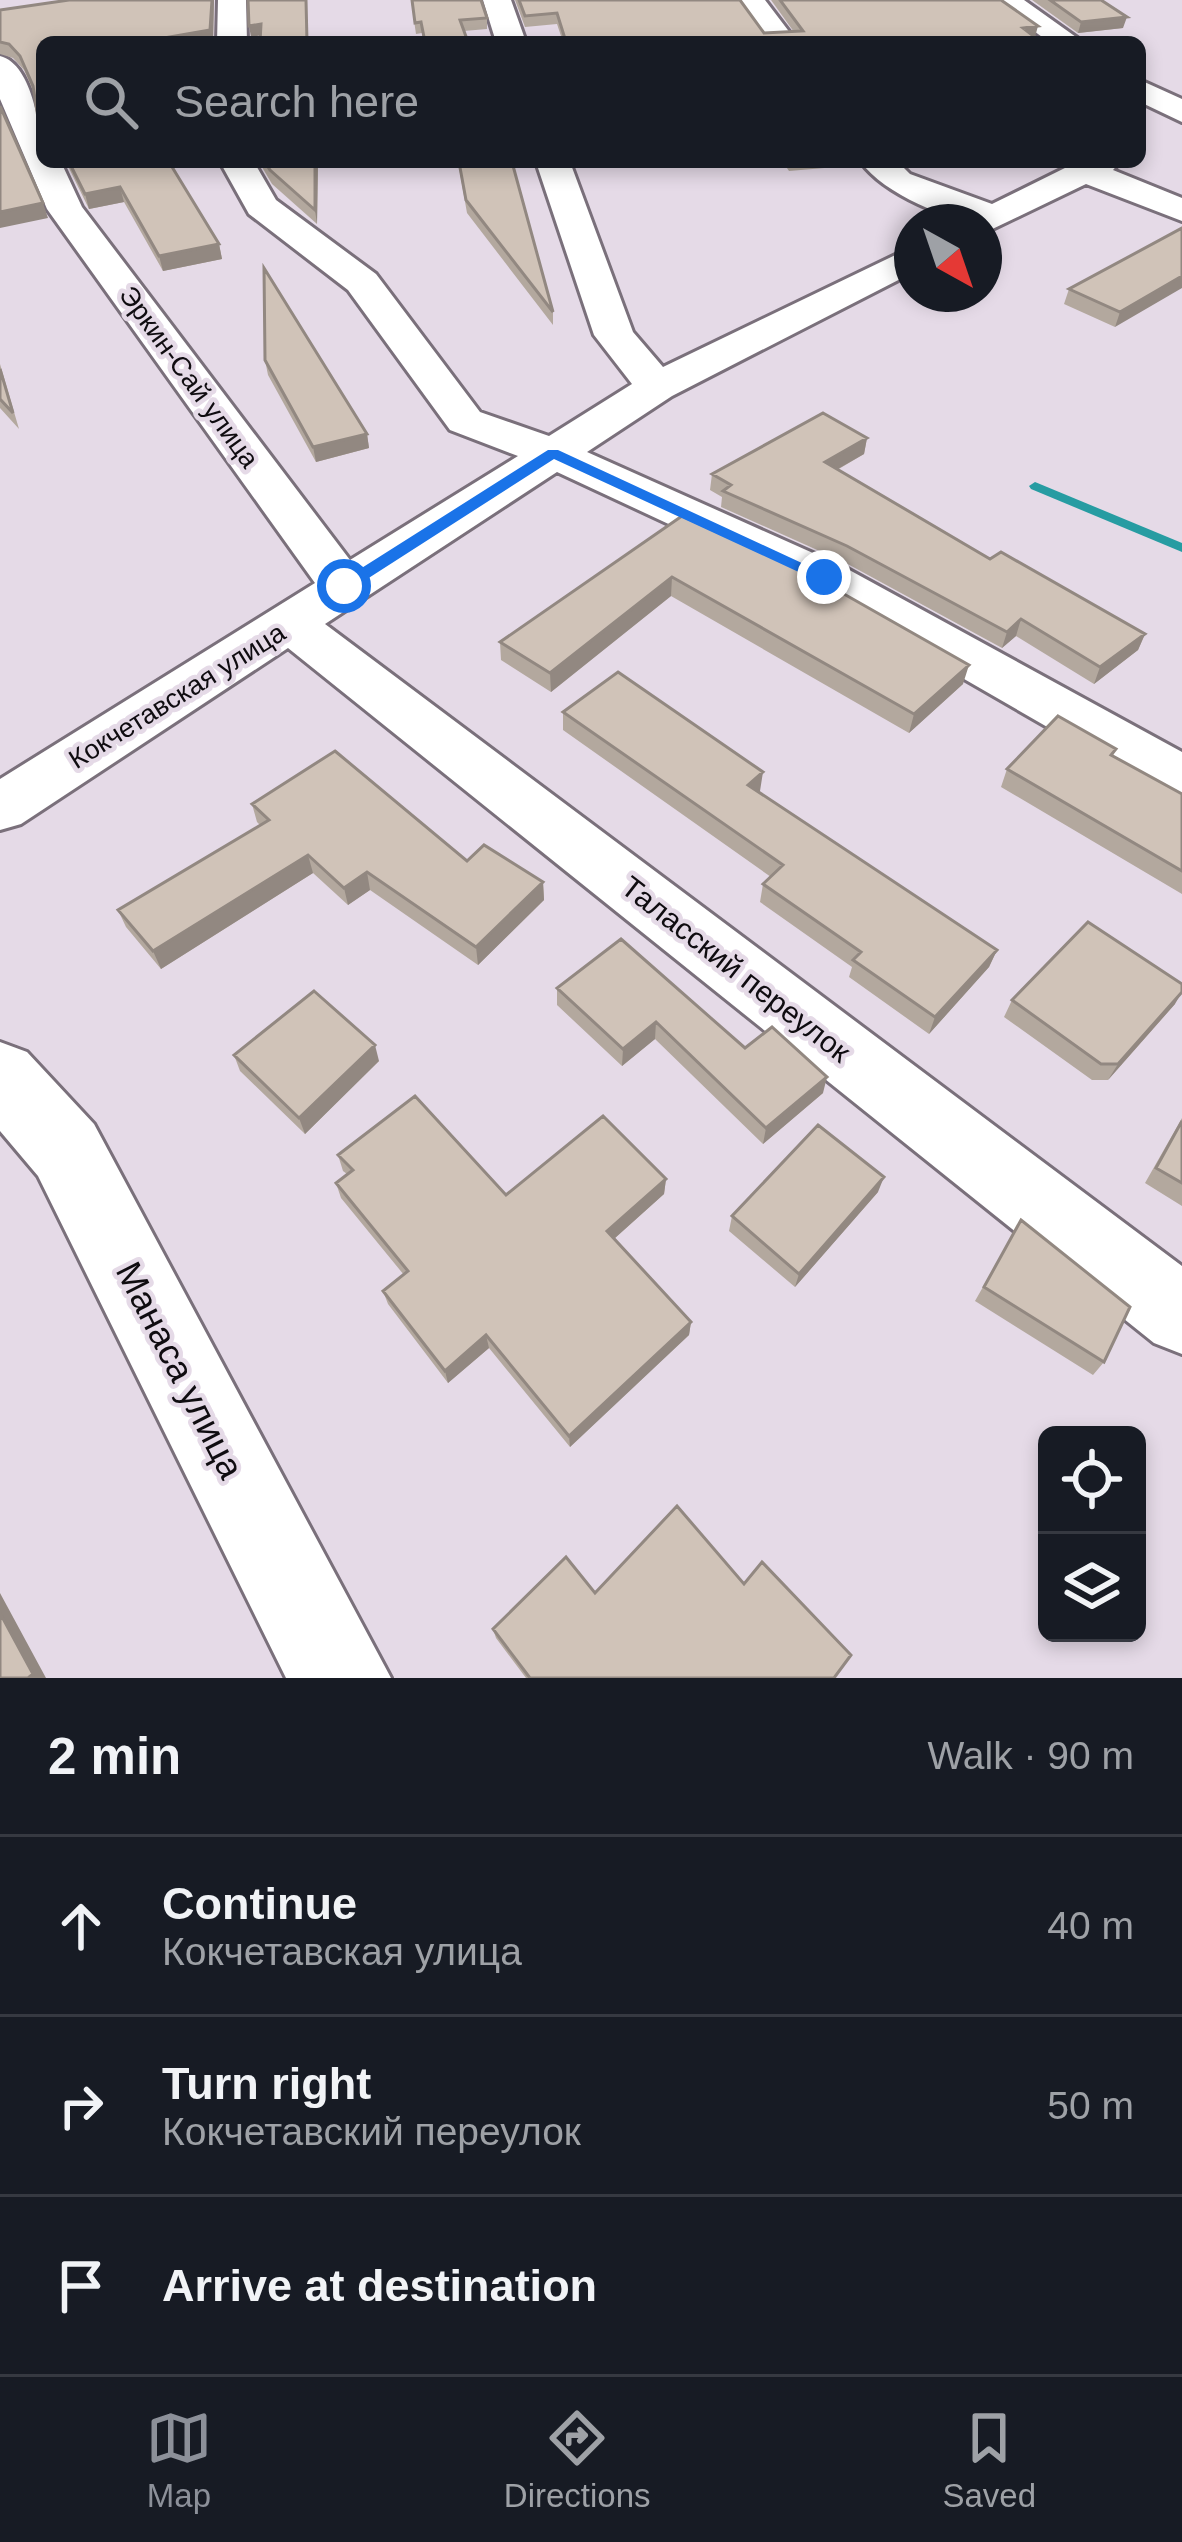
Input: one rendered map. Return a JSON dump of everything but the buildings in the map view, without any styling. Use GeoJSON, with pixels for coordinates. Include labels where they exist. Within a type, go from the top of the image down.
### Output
{"type":"FeatureCollection","features":[{"type":"Feature","properties":{"kind":"street"},"geometry":{"type":"LineString","coordinates":[[232,0],[232,36]]}},
{"type":"Feature","properties":{"kind":"street"},"geometry":{"type":"LineString","coordinates":[[496,0],[509,36]]}},
{"type":"Feature","properties":{"kind":"street"},"geometry":{"type":"LineString","coordinates":[[751,0],[778,36]]}},
{"type":"Feature","properties":{"kind":"street"},"geometry":{"type":"LineString","coordinates":[[1005,0],[1059,36]]}},
{"type":"Feature","properties":{"kind":"street","name":"Эркин-Сай улица"},"geometry":{"type":"LineString","coordinates":[[0,65],[36,144]]}},
{"type":"Feature","properties":{"kind":"street"},"geometry":{"type":"LineString","coordinates":[[1146,95],[1175,122]]}},
{"type":"Feature","properties":{"kind":"street","name":"Эркин-Сай улица"},"geometry":{"type":"LineString","coordinates":[[47,168],[65,209],[344,586]]}},
{"type":"Feature","properties":{"kind":"street"},"geometry":{"type":"LineString","coordinates":[[240,168],[262,206],[362,282],[465,421],[553,453],[824,577],[1182,778]]}},
{"type":"Feature","properties":{"kind":"street"},"geometry":{"type":"LineString","coordinates":[[555,168],[614,335],[657,387]]}},
{"type":"Feature","properties":{"kind":"street"},"geometry":{"type":"LineString","coordinates":[[884,168],[898,181],[951,204]]}},
{"type":"Feature","properties":{"kind":"street"},"geometry":{"type":"LineString","coordinates":[[1002,213],[1092,168]]}},
{"type":"Feature","properties":{"kind":"street"},"geometry":{"type":"LineString","coordinates":[[1096,168],[1182,210]]}},
{"type":"Feature","properties":{"kind":"street","name":"Кокчетавская улица"},"geometry":{"type":"LineString","coordinates":[[0,808],[657,387],[894,267]]}},
{"type":"Feature","properties":{"kind":"street","name":"Таласский переулок"},"geometry":{"type":"LineString","coordinates":[[291,624],[1182,1315]]}},
{"type":"Feature","properties":{"kind":"street","name":"Манаса улица"},"geometry":{"type":"LineString","coordinates":[[0,1076],[66,1150],[340,1678]]}},
{"type":"Feature","properties":{"kind":"waterway"},"geometry":{"type":"LineString","coordinates":[[1035,486],[1182,548]]}},
{"type":"Feature","properties":{"kind":"route"},"geometry":{"type":"LineString","coordinates":[[344,586],[553,453],[824,577]]}}]}
